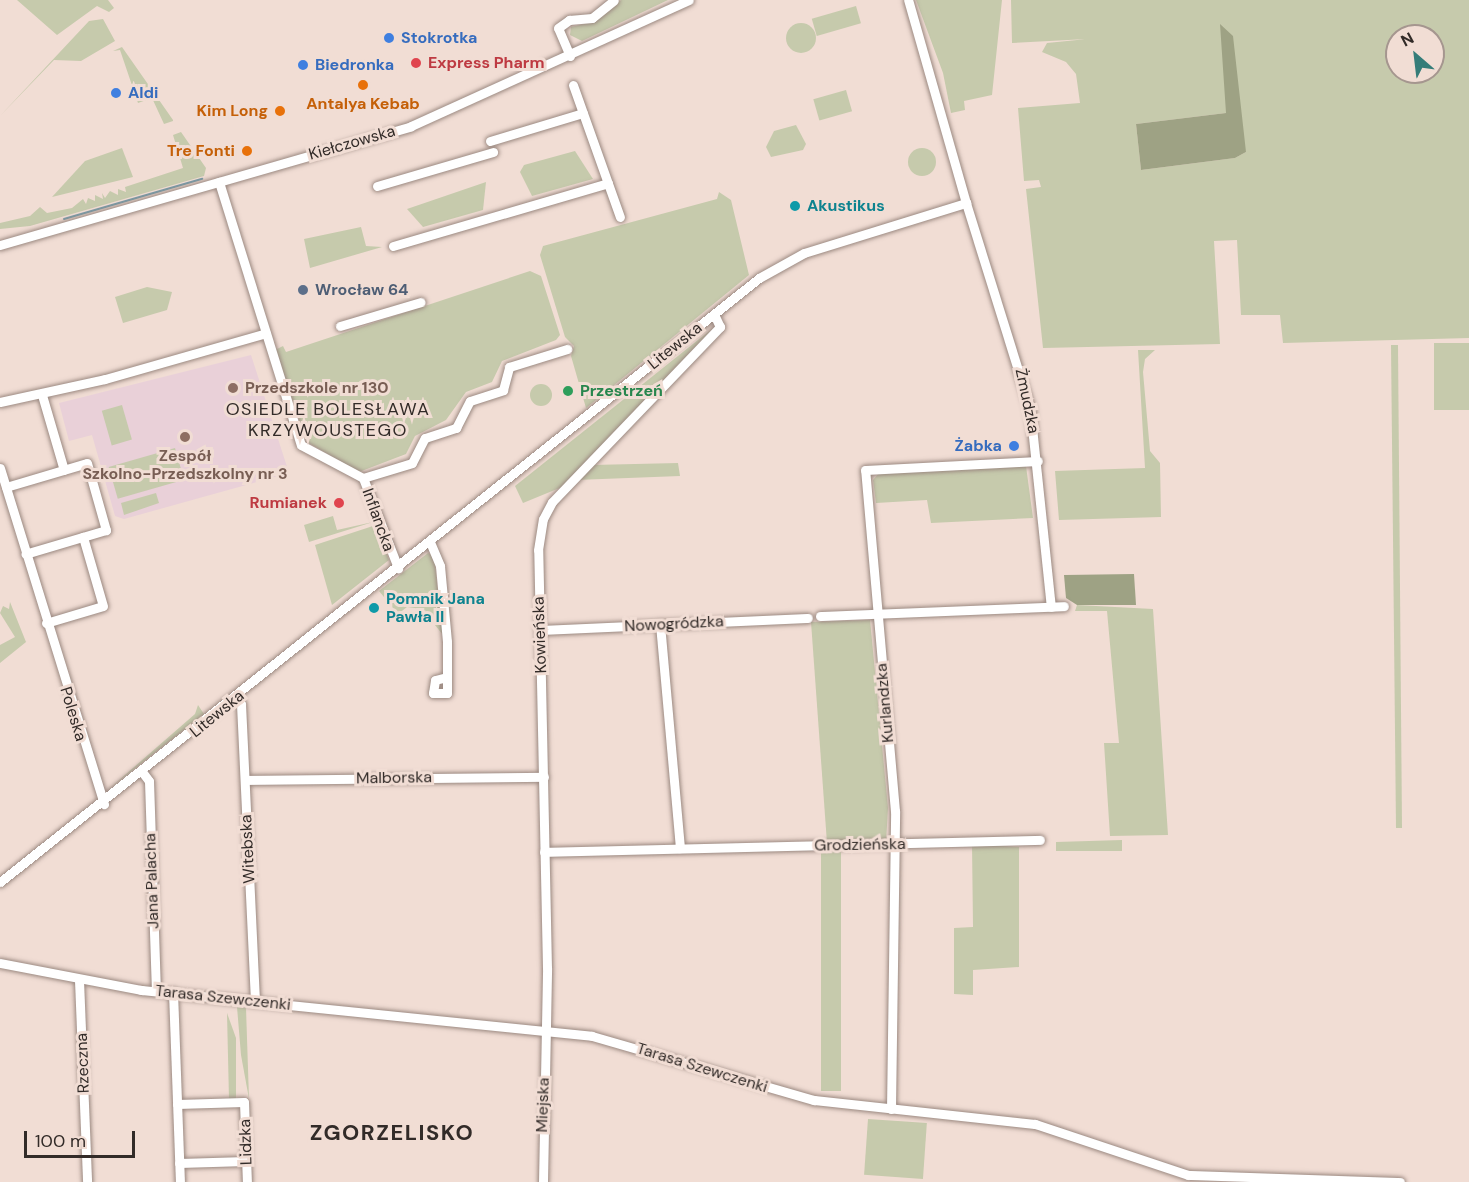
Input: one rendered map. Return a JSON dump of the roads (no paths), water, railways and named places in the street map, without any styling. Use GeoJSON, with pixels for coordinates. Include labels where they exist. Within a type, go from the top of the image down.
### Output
{"type":"FeatureCollection","features":[{"type":"Feature","properties":{"kind":"street"},"geometry":{"type":"LineString","coordinates":[[570,56],[558,28],[569,20],[592,18],[614,0]]}},
{"type":"Feature","properties":{"kind":"street","name":"Kiełczowska"},"geometry":{"type":"LineString","coordinates":[[0,245],[411,126],[570,56],[689,0]]}},
{"type":"Feature","properties":{"kind":"street","name":"Żmudzka"},"geometry":{"type":"LineString","coordinates":[[908,0],[966,203],[1022,376],[1038,461],[1051,607]]}},
{"type":"Feature","properties":{"kind":"street"},"geometry":{"type":"LineString","coordinates":[[573,85],[620,217]]}},
{"type":"Feature","properties":{"kind":"street"},"geometry":{"type":"LineString","coordinates":[[490,141],[584,113]]}},
{"type":"Feature","properties":{"kind":"street"},"geometry":{"type":"LineString","coordinates":[[377,186],[493,152]]}},
{"type":"Feature","properties":{"kind":"street","name":"Inflancka"},"geometry":{"type":"LineString","coordinates":[[219,182],[301,445],[363,478],[398,568]]}},
{"type":"Feature","properties":{"kind":"street"},"geometry":{"type":"LineString","coordinates":[[393,246],[608,183]]}},
{"type":"Feature","properties":{"kind":"street","name":"Litewska"},"geometry":{"type":"LineString","coordinates":[[0,882],[143,773],[759,278],[804,253],[966,203]]}},
{"type":"Feature","properties":{"kind":"street"},"geometry":{"type":"LineString","coordinates":[[340,326],[421,302]]}},
{"type":"Feature","properties":{"kind":"street","name":"Kowieńska"},"geometry":{"type":"LineString","coordinates":[[545,1029],[544,777],[538,550],[545,513],[720,327],[714,314]]}},
{"type":"Feature","properties":{"kind":"street"},"geometry":{"type":"LineString","coordinates":[[0,402],[42,395],[154,366],[266,333]]}},
{"type":"Feature","properties":{"kind":"street"},"geometry":{"type":"LineString","coordinates":[[363,478],[412,463],[425,438],[456,429],[470,401],[503,390],[509,367],[567,350]]}},
{"type":"Feature","properties":{"kind":"street"},"geometry":{"type":"LineString","coordinates":[[42,395],[64,470]]}},
{"type":"Feature","properties":{"kind":"street","name":"Kurlandzka"},"geometry":{"type":"LineString","coordinates":[[891,1109],[894,844],[865,470],[1038,461]]}},
{"type":"Feature","properties":{"kind":"street"},"geometry":{"type":"LineString","coordinates":[[6,487],[87,463],[97,497],[106,530],[25,554]]}},
{"type":"Feature","properties":{"kind":"street","name":"Poleska"},"geometry":{"type":"LineString","coordinates":[[0,468],[6,487],[5,502],[25,554],[104,804]]}},
{"type":"Feature","properties":{"kind":"street"},"geometry":{"type":"LineString","coordinates":[[46,622],[102,606],[83,537]]}},
{"type":"Feature","properties":{"kind":"street"},"geometry":{"type":"LineString","coordinates":[[430,542],[446,600],[447,676]]}},
{"type":"Feature","properties":{"kind":"street"},"geometry":{"type":"LineString","coordinates":[[820,616],[1064,606]]}},
{"type":"Feature","properties":{"kind":"street","name":"Nowogródzka"},"geometry":{"type":"LineString","coordinates":[[540,630],[808,618]]}},
{"type":"Feature","properties":{"kind":"street"},"geometry":{"type":"LineString","coordinates":[[660,624],[680,848]]}},
{"type":"Feature","properties":{"kind":"street","name":"Witebska"},"geometry":{"type":"LineString","coordinates":[[236,698],[241,704],[255,1002]]}},
{"type":"Feature","properties":{"kind":"street","name":"Jana Palacha"},"geometry":{"type":"LineString","coordinates":[[143,773],[149,782],[156,991]]}},
{"type":"Feature","properties":{"kind":"street","name":"Malborska"},"geometry":{"type":"LineString","coordinates":[[245,780],[544,777]]}},
{"type":"Feature","properties":{"kind":"street","name":"Grodzieńska"},"geometry":{"type":"LineString","coordinates":[[544,852],[1040,840]]}},
{"type":"Feature","properties":{"kind":"street","name":"Tarasa Szewczenki"},"geometry":{"type":"LineString","coordinates":[[0,963],[79,980],[156,991],[545,1029],[624,1044],[814,1100],[1035,1124],[1172,1171],[1400,1182]]}},
{"type":"Feature","properties":{"kind":"street","name":"Rzeczna"},"geometry":{"type":"LineString","coordinates":[[79,980],[87,1182]]}},
{"type":"Feature","properties":{"kind":"street"},"geometry":{"type":"LineString","coordinates":[[173,992],[180,1182]]}},
{"type":"Feature","properties":{"kind":"street","name":"Miejska"},"geometry":{"type":"LineString","coordinates":[[543,1182],[545,1029]]}},
{"type":"Feature","properties":{"kind":"street","name":"Lidzka"},"geometry":{"type":"LineString","coordinates":[[177,1104],[244,1102],[247,1182]]}},
{"type":"Feature","properties":{"kind":"street"},"geometry":{"type":"LineString","coordinates":[[179,1163],[246,1161]]}},
{"type":"Feature","properties":{"kind":"street"},"geometry":{"type":"LineString","coordinates":[[1168,1182],[1172,1171]]}},
{"type":"Feature","properties":{"kind":"waterway"},"geometry":{"type":"LineString","coordinates":[[64,219],[202,179]]}},
{"type":"Feature","properties":{"kind":"place","name":"Stokrotka"},"geometry":{"type":"Point","coordinates":[389,38]}},
{"type":"Feature","properties":{"kind":"place","name":"Express Pharm"},"geometry":{"type":"Point","coordinates":[416,63]}},
{"type":"Feature","properties":{"kind":"place","name":"Biedronka"},"geometry":{"type":"Point","coordinates":[303,65]}},
{"type":"Feature","properties":{"kind":"place","name":"Antalya Kebab"},"geometry":{"type":"Point","coordinates":[363,85]}},
{"type":"Feature","properties":{"kind":"place","name":"Aldi"},"geometry":{"type":"Point","coordinates":[116,93]}},
{"type":"Feature","properties":{"kind":"place","name":"Kim Long"},"geometry":{"type":"Point","coordinates":[280,111]}},
{"type":"Feature","properties":{"kind":"place","name":"Tre Fonti"},"geometry":{"type":"Point","coordinates":[247,151]}},
{"type":"Feature","properties":{"kind":"place","name":"Akustikus"},"geometry":{"type":"Point","coordinates":[795,206]}},
{"type":"Feature","properties":{"kind":"place","name":"Wrocław 64"},"geometry":{"type":"Point","coordinates":[303,290]}},
{"type":"Feature","properties":{"kind":"place","name":"Przedszkole nr 130"},"geometry":{"type":"Point","coordinates":[233,388]}},
{"type":"Feature","properties":{"kind":"place","name":"Przestrzeń"},"geometry":{"type":"Point","coordinates":[568,391]}},
{"type":"Feature","properties":{"kind":"place","name":"Zespół Szkolno-Przedszkolny nr 3"},"geometry":{"type":"Point","coordinates":[185,437]}},
{"type":"Feature","properties":{"kind":"place","name":"Żabka"},"geometry":{"type":"Point","coordinates":[1014,446]}},
{"type":"Feature","properties":{"kind":"place","name":"Rumianek"},"geometry":{"type":"Point","coordinates":[339,503]}},
{"type":"Feature","properties":{"kind":"place","name":"Pomnik Jana Pawła II"},"geometry":{"type":"Point","coordinates":[374,608]}},
{"type":"Feature","properties":{"kind":"district","name":"OSIEDLE BOLESŁAWA KRZYWOUSTEGO"},"geometry":{"type":"Point","coordinates":[328,420]}},
{"type":"Feature","properties":{"kind":"district","name":"ZGORZELISKO"},"geometry":{"type":"Point","coordinates":[392,1133]}}]}
